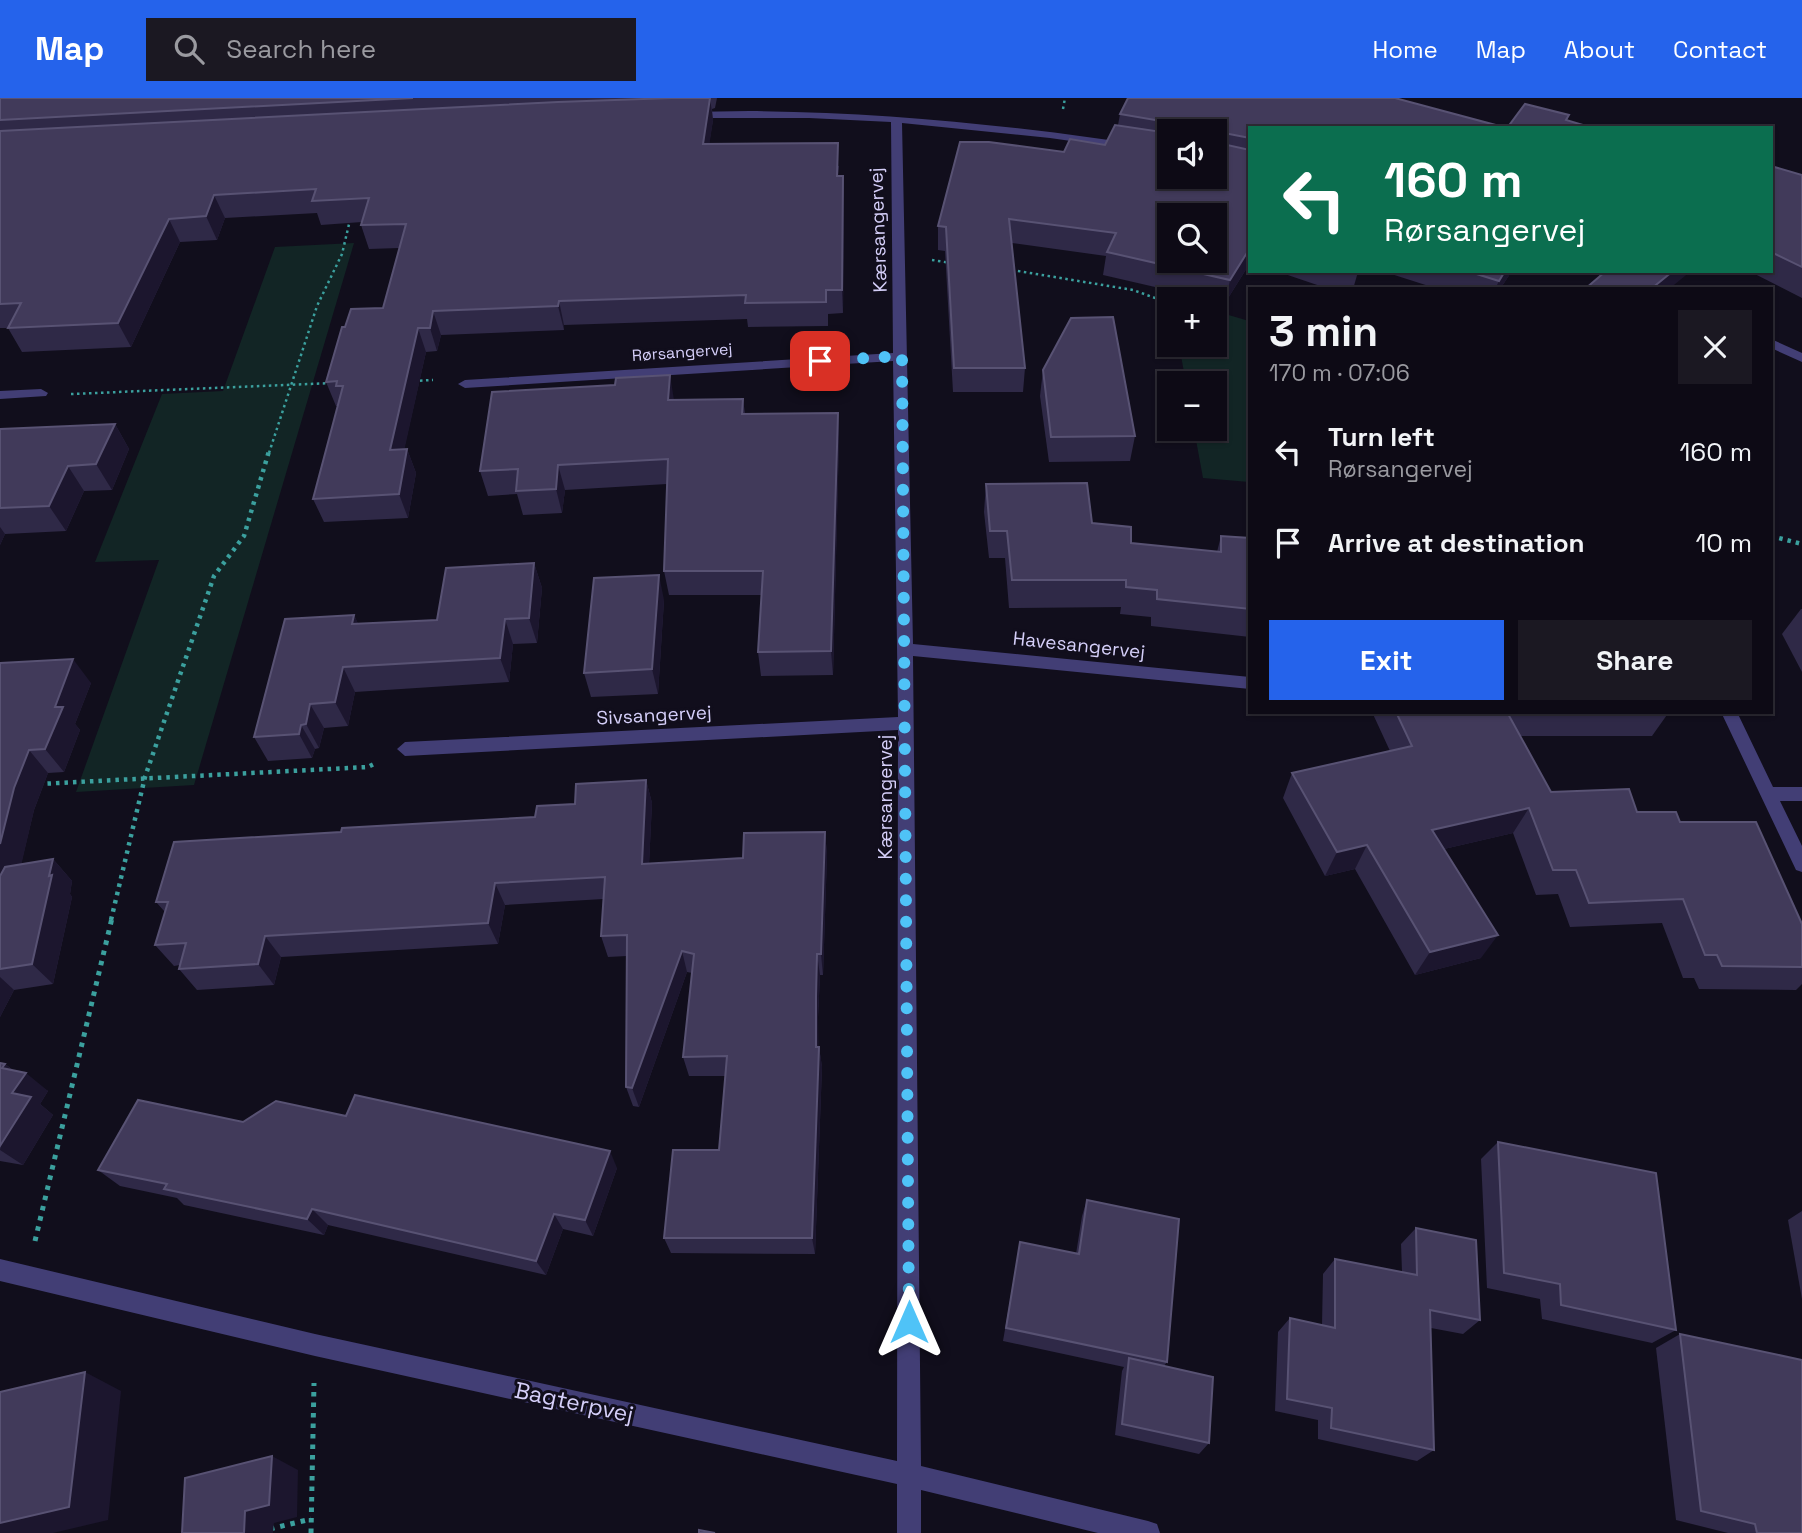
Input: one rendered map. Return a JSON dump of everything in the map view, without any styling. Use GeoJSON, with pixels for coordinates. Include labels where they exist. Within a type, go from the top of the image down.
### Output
{"type":"FeatureCollection","features":[{"type":"Feature","properties":{"kind":"street"},"geometry":{"type":"LineString","coordinates":[[669,115],[748,113],[896,118],[1056,133],[1157,150]]}},
{"type":"Feature","properties":{"kind":"street","name":"Kærsangervej"},"geometry":{"type":"LineString","coordinates":[[896,118],[906,723],[909,1533]]}},
{"type":"Feature","properties":{"kind":"street"},"geometry":{"type":"LineString","coordinates":[[1601,273],[1636,287]]}},
{"type":"Feature","properties":{"kind":"street"},"geometry":{"type":"LineString","coordinates":[[1773,344],[1802,358]]}},
{"type":"Feature","properties":{"kind":"street","name":"Rørsangervej"},"geometry":{"type":"LineString","coordinates":[[465,384],[902,356]]}},
{"type":"Feature","properties":{"kind":"street"},"geometry":{"type":"LineString","coordinates":[[0,395],[41,393]]}},
{"type":"Feature","properties":{"kind":"street","name":"Havesangervej"},"geometry":{"type":"LineString","coordinates":[[905,649],[1248,683]]}},
{"type":"Feature","properties":{"kind":"street"},"geometry":{"type":"LineString","coordinates":[[1730,714],[1802,865]]}},
{"type":"Feature","properties":{"kind":"street","name":"Sivsangervej"},"geometry":{"type":"LineString","coordinates":[[405,749],[906,723]]}},
{"type":"Feature","properties":{"kind":"street"},"geometry":{"type":"LineString","coordinates":[[1767,794],[1802,794]]}},
{"type":"Feature","properties":{"kind":"street","name":"Bagterpvej"},"geometry":{"type":"LineString","coordinates":[[0,1270],[315,1346],[908,1475],[1148,1533]]}},
{"type":"Feature","properties":{"kind":"path"},"geometry":{"type":"LineString","coordinates":[[27,1276],[145,777],[214,576],[244,536],[289,384],[317,306],[342,254],[350,218]]}},
{"type":"Feature","properties":{"kind":"path"},"geometry":{"type":"LineString","coordinates":[[900,257],[953,263]]}},
{"type":"Feature","properties":{"kind":"path"},"geometry":{"type":"LineString","coordinates":[[1006,269],[1133,290],[1157,299]]}},
{"type":"Feature","properties":{"kind":"path"},"geometry":{"type":"LineString","coordinates":[[406,381],[458,380],[465,384]]}},
{"type":"Feature","properties":{"kind":"path"},"geometry":{"type":"LineString","coordinates":[[41,393],[58,395],[341,383]]}},
{"type":"Feature","properties":{"kind":"path"},"geometry":{"type":"LineString","coordinates":[[1773,537],[1802,544]]}},
{"type":"Feature","properties":{"kind":"path"},"geometry":{"type":"LineString","coordinates":[[26,785],[368,767],[405,749]]}},
{"type":"Feature","properties":{"kind":"path"},"geometry":{"type":"LineString","coordinates":[[311,1533],[315,1346]]}},
{"type":"Feature","properties":{"kind":"path"},"geometry":{"type":"LineString","coordinates":[[267,1530],[311,1519]]}},
{"type":"Feature","properties":{"kind":"green space"},"geometry":{"type":"Polygon","coordinates":[[[354,243],[194,785],[76,792],[159,560],[95,562],[162,394],[223,391],[275,247],[354,243]]]}},
{"type":"Feature","properties":{"kind":"green space"},"geometry":{"type":"Polygon","coordinates":[[[1227,315],[1248,321],[1248,482],[1203,478],[1196,441],[1227,441],[1227,371],[1184,371],[1181,357],[1227,357],[1227,315]]]}},
{"type":"Feature","properties":{"kind":"building"},"geometry":{"type":"Polygon","coordinates":[[[0,98],[413,98],[0,120],[0,98]]]}},
{"type":"Feature","properties":{"kind":"building"},"geometry":{"type":"Polygon","coordinates":[[[710,98],[703,144],[838,143],[837,176],[843,176],[842,290],[826,290],[826,302],[745,303],[746,295],[559,301],[558,306],[433,311],[430,328],[418,328],[390,450],[407,449],[399,494],[313,499],[343,386],[336,386],[337,381],[326,382],[342,327],[345,327],[351,309],[383,308],[406,224],[361,225],[369,198],[312,201],[316,189],[214,195],[206,216],[169,219],[118,323],[8,328],[21,303],[0,304],[0,131],[710,98]]]}},
{"type":"Feature","properties":{"kind":"building"},"geometry":{"type":"Polygon","coordinates":[[[1128,98],[1395,98],[1500,126],[1248,126],[1248,138],[1227,134],[1227,119],[1157,120],[1120,114],[1128,98]]]}},
{"type":"Feature","properties":{"kind":"building"},"geometry":{"type":"Polygon","coordinates":[[[1525,104],[1569,115],[1566,120],[1586,126],[1508,126],[1525,104]]]}},
{"type":"Feature","properties":{"kind":"building"},"geometry":{"type":"Polygon","coordinates":[[[1115,125],[1157,131],[1157,189],[1227,189],[1227,145],[1248,150],[1248,251],[1230,280],[1199,273],[1227,273],[1227,203],[1157,203],[1157,263],[1107,252],[1116,233],[1009,219],[1025,368],[954,368],[946,227],[938,226],[960,142],[989,142],[1064,152],[1070,139],[1105,145],[1115,125]]]}},
{"type":"Feature","properties":{"kind":"building"},"geometry":{"type":"Polygon","coordinates":[[[1773,167],[1802,175],[1802,267],[1773,253],[1773,167]]]}},
{"type":"Feature","properties":{"kind":"building"},"geometry":{"type":"Polygon","coordinates":[[[1473,273],[1504,273],[1499,281],[1473,273]]]}},
{"type":"Feature","properties":{"kind":"building"},"geometry":{"type":"Polygon","coordinates":[[[1604,273],[1671,273],[1653,287],[1587,287],[1604,273]]]}},
{"type":"Feature","properties":{"kind":"building"},"geometry":{"type":"Polygon","coordinates":[[[1113,317],[1135,436],[1051,437],[1043,370],[1071,318],[1113,317]]]}},
{"type":"Feature","properties":{"kind":"building"},"geometry":{"type":"Polygon","coordinates":[[[670,375],[668,400],[743,399],[742,414],[838,413],[831,651],[758,652],[763,571],[664,571],[668,459],[558,465],[556,489],[516,491],[518,469],[480,471],[492,392],[615,385],[616,378],[670,375]]]}},
{"type":"Feature","properties":{"kind":"building"},"geometry":{"type":"Polygon","coordinates":[[[115,424],[96,464],[68,466],[49,506],[0,508],[0,429],[115,424]]]}},
{"type":"Feature","properties":{"kind":"building"},"geometry":{"type":"Polygon","coordinates":[[[1087,483],[1092,523],[1131,527],[1131,543],[1221,552],[1221,536],[1248,538],[1248,609],[1157,599],[1157,590],[1126,587],[1126,580],[1012,580],[1007,531],[990,531],[986,484],[1087,483]]]}},
{"type":"Feature","properties":{"kind":"building"},"geometry":{"type":"Polygon","coordinates":[[[534,563],[529,618],[505,619],[500,658],[343,667],[335,702],[310,704],[306,724],[301,725],[299,734],[254,737],[285,619],[354,615],[352,624],[437,620],[446,568],[534,563]]]}},
{"type":"Feature","properties":{"kind":"building"},"geometry":{"type":"Polygon","coordinates":[[[659,575],[652,669],[584,673],[594,578],[659,575]]]}},
{"type":"Feature","properties":{"kind":"building"},"geometry":{"type":"Polygon","coordinates":[[[73,659],[55,707],[63,707],[45,749],[29,750],[14,788],[0,844],[0,663],[73,659]]]}},
{"type":"Feature","properties":{"kind":"building"},"geometry":{"type":"Polygon","coordinates":[[[1397,714],[1508,714],[1551,792],[1629,789],[1637,812],[1676,812],[1680,822],[1756,822],[1802,924],[1802,967],[1722,966],[1717,955],[1705,955],[1683,899],[1589,903],[1576,870],[1553,870],[1529,808],[1432,830],[1498,935],[1430,952],[1367,845],[1337,852],[1292,773],[1412,746],[1397,714]]]}},
{"type":"Feature","properties":{"kind":"building"},"geometry":{"type":"Polygon","coordinates":[[[646,780],[642,864],[743,858],[744,833],[825,832],[821,954],[817,954],[816,1047],[819,1047],[812,1238],[664,1238],[673,1150],[719,1150],[727,1056],[683,1057],[694,954],[682,951],[632,1088],[626,1087],[627,935],[601,936],[605,877],[495,883],[488,923],[265,936],[258,964],[179,969],[186,943],[155,945],[168,902],[156,902],[174,842],[341,832],[342,828],[535,817],[537,806],[575,804],[576,784],[646,780]]]}},
{"type":"Feature","properties":{"kind":"building"},"geometry":{"type":"Polygon","coordinates":[[[53,859],[49,876],[52,875],[32,964],[0,969],[0,876],[5,867],[53,859]]]}},
{"type":"Feature","properties":{"kind":"building"},"geometry":{"type":"Polygon","coordinates":[[[0,1063],[5,1064],[2,1068],[26,1073],[12,1093],[31,1097],[0,1146],[0,1063]]]}},
{"type":"Feature","properties":{"kind":"building"},"geometry":{"type":"Polygon","coordinates":[[[355,1095],[610,1151],[585,1220],[554,1214],[536,1261],[312,1209],[307,1219],[164,1189],[167,1184],[98,1170],[138,1100],[243,1122],[276,1101],[346,1116],[355,1095]]]}},
{"type":"Feature","properties":{"kind":"building"},"geometry":{"type":"Polygon","coordinates":[[[1498,1142],[1656,1173],[1676,1330],[1561,1305],[1560,1284],[1504,1273],[1498,1142]]]}},
{"type":"Feature","properties":{"kind":"building"},"geometry":{"type":"Polygon","coordinates":[[[1087,1200],[1179,1219],[1167,1362],[1006,1328],[1020,1242],[1079,1254],[1087,1200]]]}},
{"type":"Feature","properties":{"kind":"building"},"geometry":{"type":"Polygon","coordinates":[[[1416,1228],[1476,1240],[1480,1320],[1430,1310],[1434,1450],[1331,1428],[1332,1408],[1287,1399],[1290,1318],[1335,1328],[1335,1259],[1417,1275],[1416,1228]]]}},
{"type":"Feature","properties":{"kind":"building"},"geometry":{"type":"Polygon","coordinates":[[[1680,1334],[1802,1360],[1802,1533],[1757,1533],[1755,1524],[1701,1511],[1680,1334]]]}},
{"type":"Feature","properties":{"kind":"building"},"geometry":{"type":"Polygon","coordinates":[[[1129,1358],[1213,1377],[1209,1443],[1122,1424],[1129,1358]]]}},
{"type":"Feature","properties":{"kind":"building"},"geometry":{"type":"Polygon","coordinates":[[[85,1372],[69,1507],[0,1523],[0,1392],[85,1372]]]}},
{"type":"Feature","properties":{"kind":"building"},"geometry":{"type":"Polygon","coordinates":[[[272,1456],[269,1505],[245,1511],[244,1533],[182,1533],[185,1478],[272,1456]]]}},
{"type":"Feature","properties":{"kind":"route"},"geometry":{"type":"LineString","coordinates":[[820,361],[902,356],[909,1322]]}}]}
